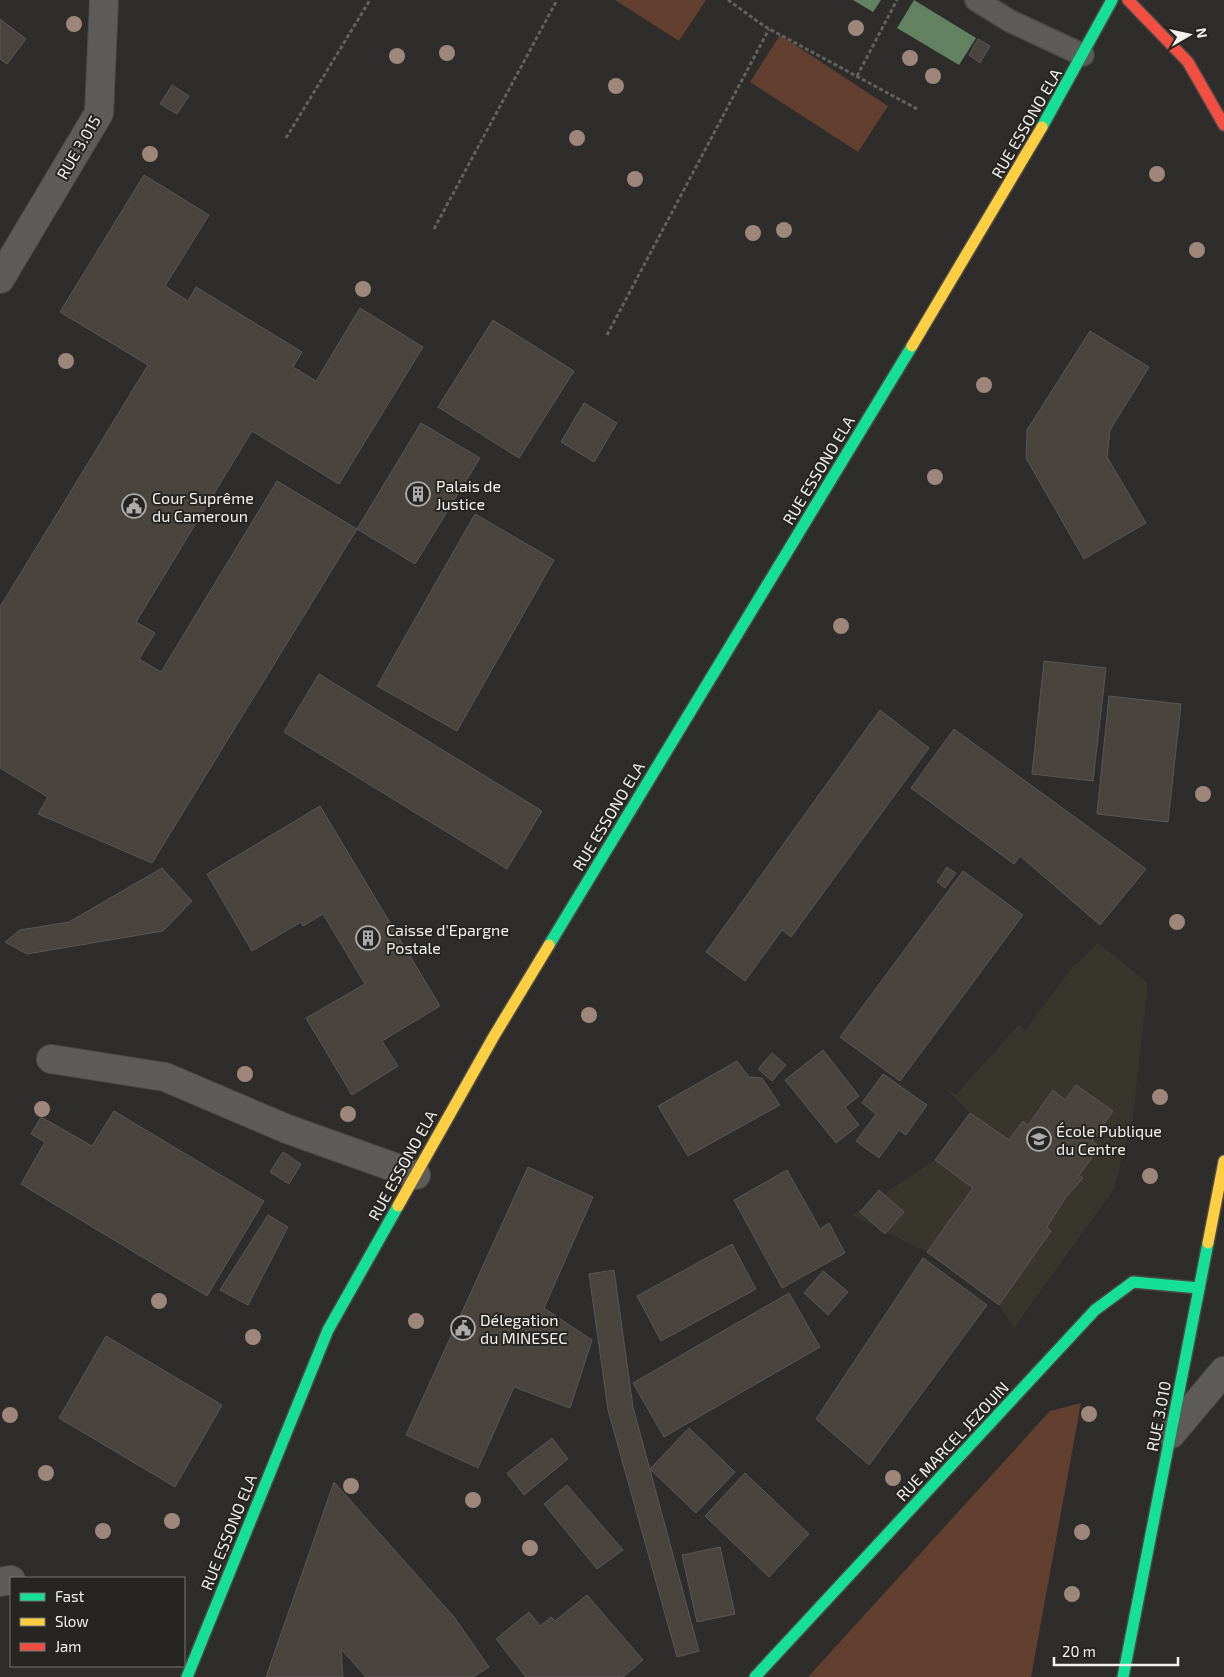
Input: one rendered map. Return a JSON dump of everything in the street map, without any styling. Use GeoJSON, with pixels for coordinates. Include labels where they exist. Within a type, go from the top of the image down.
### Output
{"type":"FeatureCollection","features":[{"type":"Feature","properties":{"kind":"main road","name":"RUE ESSONO ELA"},"geometry":{"type":"LineString","coordinates":[[187,1677],[328,1330],[494,1036],[1014,177],[1112,0]]}},
{"type":"Feature","properties":{"kind":"main road"},"geometry":{"type":"LineString","coordinates":[[1128,0],[1188,62],[1224,125]]}},
{"type":"Feature","properties":{"kind":"main road","name":"RUE 3.010"},"geometry":{"type":"LineString","coordinates":[[1123,1677],[1224,1161]]}},
{"type":"Feature","properties":{"kind":"main road","name":"RUE MARCEL JEZOUIN"},"geometry":{"type":"LineString","coordinates":[[756,1677],[1095,1310],[1133,1282],[1199,1288]]}},
{"type":"Feature","properties":{"kind":"street","name":"RUE 3.015"},"geometry":{"type":"LineString","coordinates":[[0,279],[99,113],[104,0]]}},
{"type":"Feature","properties":{"kind":"street"},"geometry":{"type":"LineString","coordinates":[[51,1059],[165,1077],[287,1129],[416,1175]]}},
{"type":"Feature","properties":{"kind":"street"},"geometry":{"type":"LineString","coordinates":[[1171,1434],[1224,1371]]}},
{"type":"Feature","properties":{"kind":"lane"},"geometry":{"type":"LineString","coordinates":[[976,0],[1010,21],[1083,55]]}},
{"type":"Feature","properties":{"kind":"path"},"geometry":{"type":"LineString","coordinates":[[286,138],[370,0]]}},
{"type":"Feature","properties":{"kind":"path"},"geometry":{"type":"LineString","coordinates":[[434,229],[557,0]]}},
{"type":"Feature","properties":{"kind":"path"},"geometry":{"type":"LineString","coordinates":[[728,0],[769,29],[919,110]]}},
{"type":"Feature","properties":{"kind":"path"},"geometry":{"type":"LineString","coordinates":[[857,76],[897,0]]}},
{"type":"Feature","properties":{"kind":"path"},"geometry":{"type":"LineString","coordinates":[[607,335],[769,29]]}},
{"type":"Feature","properties":{"kind":"shaded area"},"geometry":{"type":"Polygon","coordinates":[[[615,0],[706,0],[679,41],[615,0]]]}},
{"type":"Feature","properties":{"kind":"shaded area"},"geometry":{"type":"Polygon","coordinates":[[[853,0],[881,0],[873,12],[853,0]]]}},
{"type":"Feature","properties":{"kind":"shaded area"},"geometry":{"type":"Polygon","coordinates":[[[914,0],[976,38],[959,65],[897,28],[914,0]]]}},
{"type":"Feature","properties":{"kind":"shaded area"},"geometry":{"type":"Polygon","coordinates":[[[780,35],[888,106],[858,152],[750,82],[780,35]]]}},
{"type":"Feature","properties":{"kind":"shaded area","name":"École Publique du Centre"},"geometry":{"type":"Polygon","coordinates":[[[1098,943],[1148,983],[1133,1117],[1114,1189],[1014,1328],[999,1305],[927,1252],[852,1215],[935,1160],[970,1113],[946,1089],[956,1095],[1019,1024],[1025,1030],[1071,969],[1098,943]]]}},
{"type":"Feature","properties":{"kind":"shaded area"},"geometry":{"type":"Polygon","coordinates":[[[1081,1403],[1031,1677],[808,1677],[1050,1411],[1081,1403]]]}},
{"type":"Feature","properties":{"kind":"building"},"geometry":{"type":"Polygon","coordinates":[[[0,19],[26,39],[7,64],[0,59],[0,19]]]}},
{"type":"Feature","properties":{"kind":"building"},"geometry":{"type":"Polygon","coordinates":[[[978,39],[990,46],[980,63],[969,55],[978,39]]]}},
{"type":"Feature","properties":{"kind":"building"},"geometry":{"type":"Polygon","coordinates":[[[172,85],[189,96],[177,114],[160,104],[172,85]]]}},
{"type":"Feature","properties":{"kind":"building","name":"Cour Suprême du Cameroun"},"geometry":{"type":"Polygon","coordinates":[[[144,175],[209,215],[165,286],[188,301],[196,287],[302,352],[293,367],[316,381],[360,308],[423,347],[339,484],[252,431],[136,622],[155,633],[139,659],[161,672],[277,481],[357,529],[152,863],[38,814],[48,797],[0,768],[0,607],[148,365],[60,312],[144,175]]]}},
{"type":"Feature","properties":{"kind":"building"},"geometry":{"type":"Polygon","coordinates":[[[493,320],[574,371],[519,458],[438,407],[493,320]]]}},
{"type":"Feature","properties":{"kind":"building"},"geometry":{"type":"Polygon","coordinates":[[[1090,331],[1149,367],[1110,430],[1107,457],[1146,523],[1084,559],[1026,458],[1027,430],[1090,331]]]}},
{"type":"Feature","properties":{"kind":"building"},"geometry":{"type":"Polygon","coordinates":[[[584,403],[617,423],[594,462],[561,442],[584,403]]]}},
{"type":"Feature","properties":{"kind":"building","name":"Palais de Justice"},"geometry":{"type":"Polygon","coordinates":[[[421,423],[480,458],[415,564],[357,529],[421,423]]]}},
{"type":"Feature","properties":{"kind":"building"},"geometry":{"type":"Polygon","coordinates":[[[475,514],[554,560],[457,731],[377,686],[475,514]]]}},
{"type":"Feature","properties":{"kind":"building"},"geometry":{"type":"Polygon","coordinates":[[[1044,661],[1106,668],[1093,781],[1032,774],[1044,661]]]}},
{"type":"Feature","properties":{"kind":"building"},"geometry":{"type":"Polygon","coordinates":[[[319,674],[542,811],[507,869],[284,732],[319,674]]]}},
{"type":"Feature","properties":{"kind":"building"},"geometry":{"type":"Polygon","coordinates":[[[1109,696],[1181,704],[1168,822],[1097,814],[1109,696]]]}},
{"type":"Feature","properties":{"kind":"building"},"geometry":{"type":"Polygon","coordinates":[[[880,710],[929,748],[791,937],[782,930],[745,981],[706,952],[880,710]]]}},
{"type":"Feature","properties":{"kind":"building"},"geometry":{"type":"Polygon","coordinates":[[[954,729],[1146,869],[1100,925],[1020,856],[1014,864],[911,788],[954,729]]]}},
{"type":"Feature","properties":{"kind":"building","name":"Caisse d'Epargne Postale"},"geometry":{"type":"Polygon","coordinates":[[[320,806],[440,1006],[382,1041],[398,1066],[352,1095],[306,1018],[365,984],[323,914],[303,926],[301,922],[252,951],[207,874],[320,806]]]}},
{"type":"Feature","properties":{"kind":"building"},"geometry":{"type":"Polygon","coordinates":[[[947,867],[956,873],[945,888],[937,882],[947,867]]]}},
{"type":"Feature","properties":{"kind":"building"},"geometry":{"type":"Polygon","coordinates":[[[162,868],[192,901],[163,931],[27,954],[5,942],[20,930],[69,922],[162,868]]]}},
{"type":"Feature","properties":{"kind":"building"},"geometry":{"type":"Polygon","coordinates":[[[963,871],[1023,915],[900,1081],[840,1037],[963,871]]]}},
{"type":"Feature","properties":{"kind":"building"},"geometry":{"type":"Polygon","coordinates":[[[823,1050],[859,1096],[845,1107],[859,1125],[836,1143],[785,1080],[823,1050]]]}},
{"type":"Feature","properties":{"kind":"building"},"geometry":{"type":"Polygon","coordinates":[[[772,1053],[786,1065],[772,1081],[758,1069],[772,1053]]]}},
{"type":"Feature","properties":{"kind":"building"},"geometry":{"type":"Polygon","coordinates":[[[737,1061],[749,1077],[762,1078],[780,1105],[688,1156],[658,1106],[737,1061]]]}},
{"type":"Feature","properties":{"kind":"building"},"geometry":{"type":"Polygon","coordinates":[[[883,1074],[927,1105],[906,1135],[899,1130],[879,1158],[856,1141],[876,1114],[862,1103],[883,1074]]]}},
{"type":"Feature","properties":{"kind":"building"},"geometry":{"type":"Polygon","coordinates":[[[1076,1085],[1113,1111],[1092,1141],[1100,1147],[1079,1175],[1083,1178],[1066,1197],[1047,1227],[1051,1231],[999,1305],[927,1252],[973,1188],[935,1160],[970,1113],[1009,1140],[1023,1121],[1028,1125],[1053,1090],[1065,1100],[1076,1085]]]}},
{"type":"Feature","properties":{"kind":"building"},"geometry":{"type":"Polygon","coordinates":[[[114,1111],[264,1201],[207,1296],[21,1184],[45,1142],[31,1134],[41,1117],[92,1146],[114,1111]]]}},
{"type":"Feature","properties":{"kind":"building"},"geometry":{"type":"Polygon","coordinates":[[[283,1152],[301,1164],[289,1184],[270,1172],[283,1152]]]}},
{"type":"Feature","properties":{"kind":"building"},"geometry":{"type":"Polygon","coordinates":[[[528,1167],[593,1197],[544,1308],[592,1340],[570,1408],[514,1387],[478,1468],[406,1435],[528,1167]]]}},
{"type":"Feature","properties":{"kind":"building"},"geometry":{"type":"Polygon","coordinates":[[[787,1170],[820,1229],[829,1223],[845,1253],[782,1288],[734,1200],[787,1170]]]}},
{"type":"Feature","properties":{"kind":"building"},"geometry":{"type":"Polygon","coordinates":[[[879,1190],[904,1212],[885,1234],[860,1212],[879,1190]]]}},
{"type":"Feature","properties":{"kind":"building"},"geometry":{"type":"Polygon","coordinates":[[[268,1215],[288,1227],[248,1305],[220,1290],[268,1215]]]}},
{"type":"Feature","properties":{"kind":"building"},"geometry":{"type":"Polygon","coordinates":[[[732,1244],[756,1289],[661,1341],[637,1296],[732,1244]]]}},
{"type":"Feature","properties":{"kind":"building"},"geometry":{"type":"Polygon","coordinates":[[[923,1258],[987,1305],[869,1465],[816,1419],[923,1258]]]}},
{"type":"Feature","properties":{"kind":"building"},"geometry":{"type":"Polygon","coordinates":[[[614,1270],[633,1407],[699,1651],[677,1657],[608,1410],[589,1274],[614,1270]]]}},
{"type":"Feature","properties":{"kind":"building"},"geometry":{"type":"Polygon","coordinates":[[[823,1271],[848,1292],[828,1315],[804,1293],[823,1271]]]}},
{"type":"Feature","properties":{"kind":"building"},"geometry":{"type":"Polygon","coordinates":[[[789,1293],[820,1347],[664,1437],[633,1383],[789,1293]]]}},
{"type":"Feature","properties":{"kind":"building"},"geometry":{"type":"Polygon","coordinates":[[[106,1336],[222,1405],[175,1487],[59,1418],[106,1336]]]}},
{"type":"Feature","properties":{"kind":"building"},"geometry":{"type":"Polygon","coordinates":[[[689,1428],[735,1472],[696,1513],[650,1469],[689,1428]]]}},
{"type":"Feature","properties":{"kind":"building"},"geometry":{"type":"Polygon","coordinates":[[[552,1438],[568,1459],[524,1495],[507,1473],[552,1438]]]}},
{"type":"Feature","properties":{"kind":"building"},"geometry":{"type":"Polygon","coordinates":[[[745,1473],[809,1534],[769,1577],[705,1516],[745,1473]]]}},
{"type":"Feature","properties":{"kind":"building"},"geometry":{"type":"Polygon","coordinates":[[[334,1482],[454,1617],[489,1667],[473,1677],[366,1677],[341,1649],[343,1677],[266,1677],[334,1482]]]}},
{"type":"Feature","properties":{"kind":"building"},"geometry":{"type":"Polygon","coordinates":[[[567,1485],[623,1550],[597,1569],[544,1504],[567,1485]]]}},
{"type":"Feature","properties":{"kind":"building"},"geometry":{"type":"Polygon","coordinates":[[[720,1547],[735,1614],[697,1622],[682,1555],[720,1547]]]}},
{"type":"Feature","properties":{"kind":"building"},"geometry":{"type":"Polygon","coordinates":[[[587,1595],[643,1660],[623,1677],[526,1677],[496,1639],[529,1612],[540,1626],[551,1617],[555,1621],[587,1595]]]}},
{"type":"Feature","properties":{"kind":"traffic: fast"},"geometry":{"type":"LineString","coordinates":[[1042,127],[1112,0]]}},
{"type":"Feature","properties":{"kind":"traffic: fast"},"geometry":{"type":"LineString","coordinates":[[549,945],[912,346]]}},
{"type":"Feature","properties":{"kind":"traffic: fast"},"geometry":{"type":"LineString","coordinates":[[187,1677],[328,1330],[398,1206]]}},
{"type":"Feature","properties":{"kind":"traffic: fast"},"geometry":{"type":"LineString","coordinates":[[1123,1677],[1208,1243]]}},
{"type":"Feature","properties":{"kind":"traffic: fast"},"geometry":{"type":"LineString","coordinates":[[755,1677],[1095,1310],[1133,1282],[1199,1288]]}},
{"type":"Feature","properties":{"kind":"traffic: slow"},"geometry":{"type":"LineString","coordinates":[[912,346],[1042,127]]}},
{"type":"Feature","properties":{"kind":"traffic: slow"},"geometry":{"type":"LineString","coordinates":[[398,1206],[494,1036],[549,945]]}},
{"type":"Feature","properties":{"kind":"traffic: slow"},"geometry":{"type":"LineString","coordinates":[[1208,1243],[1224,1161]]}},
{"type":"Feature","properties":{"kind":"traffic: jam"},"geometry":{"type":"LineString","coordinates":[[1128,0],[1188,62],[1224,125]]}},
{"type":"Feature","properties":{"kind":"place","name":"Palais de Justice"},"geometry":{"type":"Point","coordinates":[418,494]}},
{"type":"Feature","properties":{"kind":"place","name":"Cour Suprême du Cameroun"},"geometry":{"type":"Point","coordinates":[134,506]}},
{"type":"Feature","properties":{"kind":"place","name":"Caisse d'Epargne Postale"},"geometry":{"type":"Point","coordinates":[368,938]}},
{"type":"Feature","properties":{"kind":"place","name":"École Publique du Centre"},"geometry":{"type":"Point","coordinates":[1039,1139]}},
{"type":"Feature","properties":{"kind":"place","name":"Délegation du MINESEC"},"geometry":{"type":"Point","coordinates":[463,1328]}}]}
